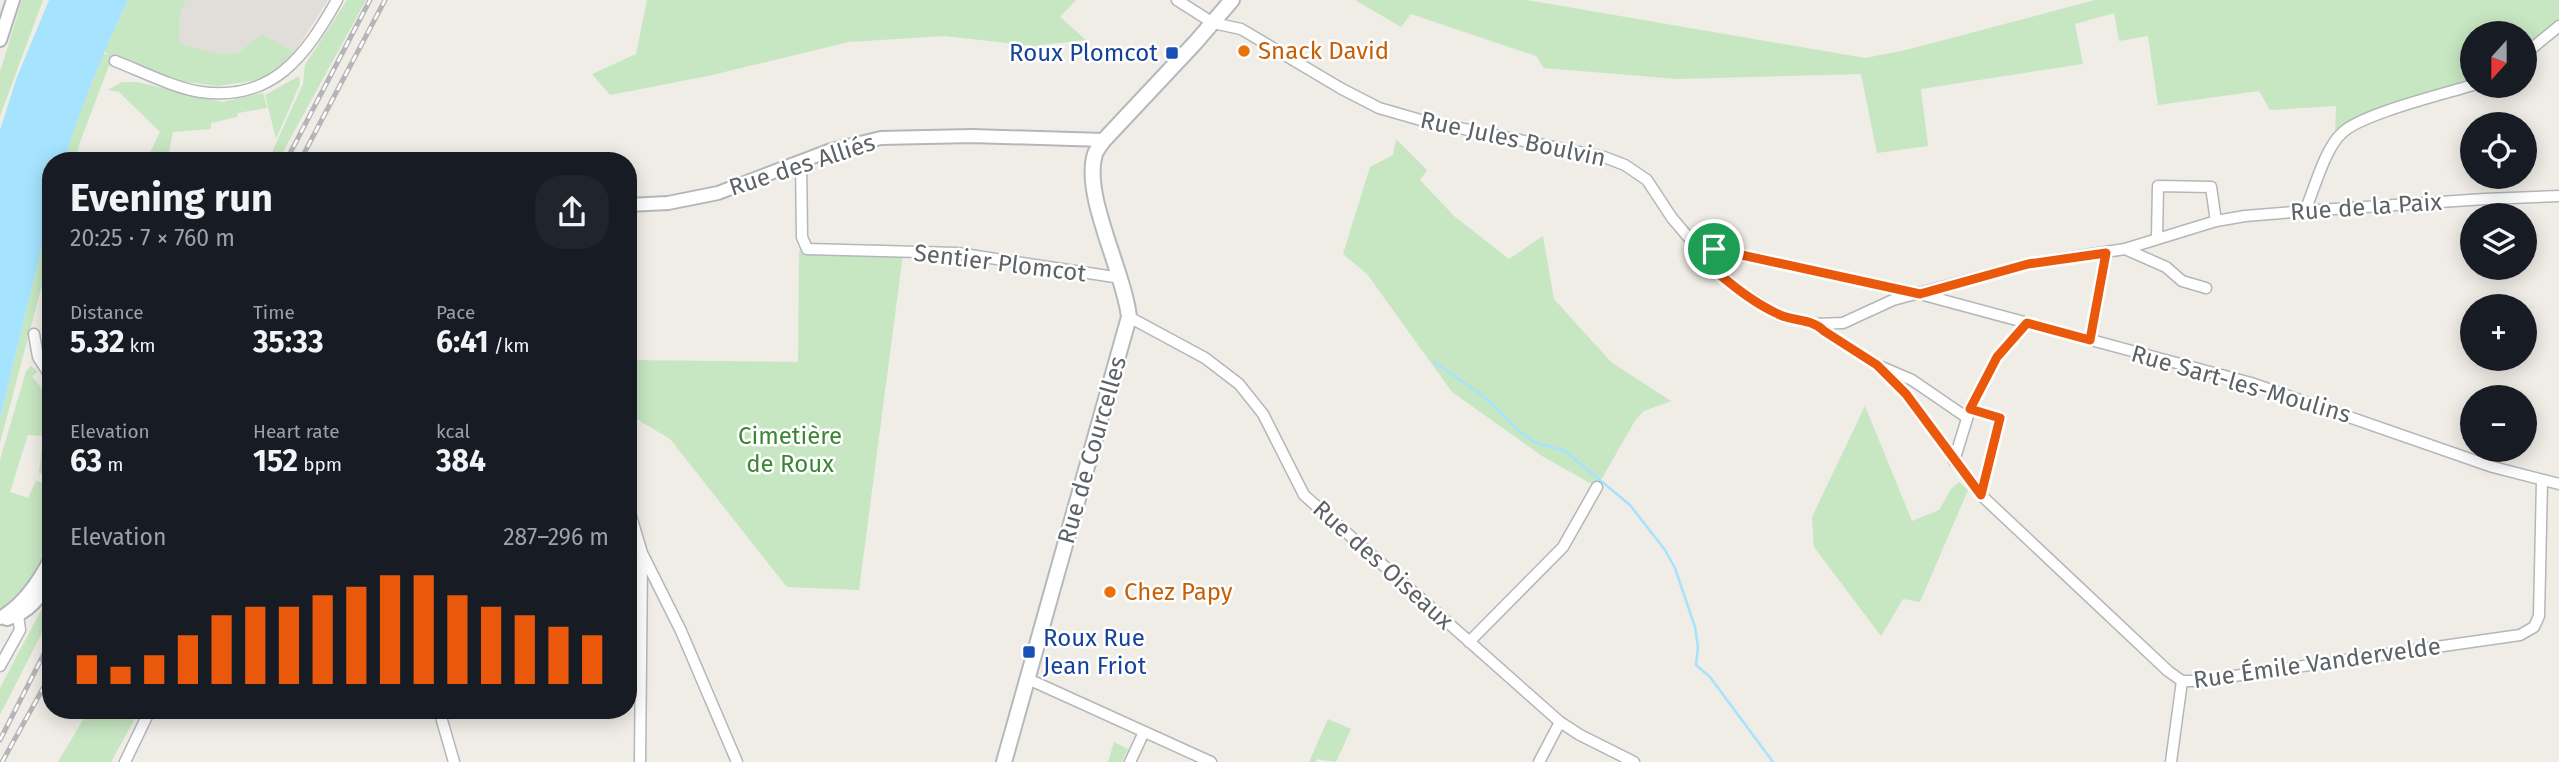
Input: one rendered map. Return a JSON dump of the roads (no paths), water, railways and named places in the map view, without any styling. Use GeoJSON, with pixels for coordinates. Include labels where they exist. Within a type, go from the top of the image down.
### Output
{"type":"FeatureCollection","features":[{"type":"Feature","properties":{"kind":"main road"},"geometry":{"type":"LineString","coordinates":[[1104,140],[1232,0]]}},
{"type":"Feature","properties":{"kind":"main road","name":"Rue de Courcelles"},"geometry":{"type":"LineString","coordinates":[[1004,762],[1129,317],[1127,296],[1092,182],[1095,153],[1104,140]]}},
{"type":"Feature","properties":{"kind":"street"},"geometry":{"type":"LineString","coordinates":[[0,40],[13,0]]}},
{"type":"Feature","properties":{"kind":"street"},"geometry":{"type":"LineString","coordinates":[[116,61],[199,92],[223,94],[261,86],[288,70],[310,47],[337,0]]}},
{"type":"Feature","properties":{"kind":"street","name":"Rue Jules Boulvin"},"geometry":{"type":"LineString","coordinates":[[1177,0],[1213,23],[1241,29],[1379,108],[1424,121],[1604,157],[1625,165],[1647,180],[1689,238],[1714,249],[1920,294]]}},
{"type":"Feature","properties":{"kind":"street"},"geometry":{"type":"LineString","coordinates":[[2538,43],[2559,26]]}},
{"type":"Feature","properties":{"kind":"street"},"geometry":{"type":"LineString","coordinates":[[2305,211],[2331,150],[2343,131],[2366,119],[2460,89]]}},
{"type":"Feature","properties":{"kind":"street","name":"Rue des Alliés"},"geometry":{"type":"LineString","coordinates":[[637,205],[668,203],[718,193],[847,145],[881,138],[985,136],[1104,140]]}},
{"type":"Feature","properties":{"kind":"street","name":"Sentier Plomcot"},"geometry":{"type":"LineString","coordinates":[[801,161],[802,237],[807,249],[957,253],[1121,278]]}},
{"type":"Feature","properties":{"kind":"street"},"geometry":{"type":"LineString","coordinates":[[2157,238],[2158,186],[2211,187],[2216,221]]}},
{"type":"Feature","properties":{"kind":"street","name":"Rue de la Paix"},"geometry":{"type":"LineString","coordinates":[[1818,324],[1843,323],[1893,300],[2028,264],[2125,249],[2216,221],[2245,216],[2485,199],[2559,197]]}},
{"type":"Feature","properties":{"kind":"street"},"geometry":{"type":"LineString","coordinates":[[1714,249],[1713,269],[1743,293],[1780,316],[1818,324],[1824,331],[1877,365],[1912,380],[1968,413],[2000,418],[1981,495]]}},
{"type":"Feature","properties":{"kind":"street"},"geometry":{"type":"LineString","coordinates":[[2125,249],[2166,267],[2182,281],[2206,288]]}},
{"type":"Feature","properties":{"kind":"street"},"geometry":{"type":"LineString","coordinates":[[2090,340],[2106,253]]}},
{"type":"Feature","properties":{"kind":"street","name":"Rue Sart-les-Moulins"},"geometry":{"type":"LineString","coordinates":[[1920,294],[2251,383],[2493,467],[2559,484]]}},
{"type":"Feature","properties":{"kind":"street","name":"Rue des Oiseaux"},"geometry":{"type":"LineString","coordinates":[[1129,317],[1205,358],[1239,384],[1263,414],[1304,495],[1560,722],[1634,762]]}},
{"type":"Feature","properties":{"kind":"street"},"geometry":{"type":"LineString","coordinates":[[1954,461],[1968,413],[1997,357],[2027,323]]}},
{"type":"Feature","properties":{"kind":"street"},"geometry":{"type":"LineString","coordinates":[[34,334],[38,357],[42,363]]}},
{"type":"Feature","properties":{"kind":"street","name":"Rue Émile Vandervelde"},"geometry":{"type":"LineString","coordinates":[[1877,365],[1906,394],[1981,495],[2168,671],[2182,681],[2239,676],[2521,635],[2534,627],[2539,616],[2542,481]]}},
{"type":"Feature","properties":{"kind":"street"},"geometry":{"type":"LineString","coordinates":[[1469,642],[1563,547],[1597,487]]}},
{"type":"Feature","properties":{"kind":"street"},"geometry":{"type":"LineString","coordinates":[[637,536],[642,553],[681,631],[737,762]]}},
{"type":"Feature","properties":{"kind":"street"},"geometry":{"type":"LineString","coordinates":[[640,762],[642,553]]}},
{"type":"Feature","properties":{"kind":"street"},"geometry":{"type":"LineString","coordinates":[[0,619],[35,587],[42,574]]}},
{"type":"Feature","properties":{"kind":"street"},"geometry":{"type":"LineString","coordinates":[[0,619],[27,611],[42,593]]}},
{"type":"Feature","properties":{"kind":"street"},"geometry":{"type":"LineString","coordinates":[[0,666],[20,630],[17,616]]}},
{"type":"Feature","properties":{"kind":"street"},"geometry":{"type":"LineString","coordinates":[[1028,679],[1211,762]]}},
{"type":"Feature","properties":{"kind":"street"},"geometry":{"type":"LineString","coordinates":[[2171,762],[2182,681]]}},
{"type":"Feature","properties":{"kind":"street"},"geometry":{"type":"LineString","coordinates":[[125,762],[146,719]]}},
{"type":"Feature","properties":{"kind":"street"},"geometry":{"type":"LineString","coordinates":[[442,719],[454,762]]}},
{"type":"Feature","properties":{"kind":"street"},"geometry":{"type":"LineString","coordinates":[[1539,762],[1560,722]]}},
{"type":"Feature","properties":{"kind":"street"},"geometry":{"type":"LineString","coordinates":[[1130,762],[1144,732]]}},
{"type":"Feature","properties":{"kind":"water"},"geometry":{"type":"Polygon","coordinates":[[[49,0],[128,0],[93,79],[67,152],[42,152],[42,247],[0,418],[0,130],[17,77],[49,0]]]}},
{"type":"Feature","properties":{"kind":"waterway"},"geometry":{"type":"LineString","coordinates":[[1434,362],[1482,395],[1534,442],[1565,451],[1630,505],[1665,550],[1675,568],[1695,627],[1698,647],[1696,665],[1710,677],[1773,762]]}},
{"type":"Feature","properties":{"kind":"railway"},"geometry":{"type":"LineString","coordinates":[[291,152],[370,0]]}},
{"type":"Feature","properties":{"kind":"railway"},"geometry":{"type":"LineString","coordinates":[[305,152],[385,0]]}},
{"type":"Feature","properties":{"kind":"railway"},"geometry":{"type":"LineString","coordinates":[[0,740],[42,658]]}},
{"type":"Feature","properties":{"kind":"railway"},"geometry":{"type":"LineString","coordinates":[[2,762],[42,690]]}},
{"type":"Feature","properties":{"kind":"place","name":"Snack David"},"geometry":{"type":"Point","coordinates":[1244,51]}},
{"type":"Feature","properties":{"kind":"place","name":"Roux Plomcot"},"geometry":{"type":"Point","coordinates":[1172,53]}},
{"type":"Feature","properties":{"kind":"place","name":"Chez Papy"},"geometry":{"type":"Point","coordinates":[1110,592]}},
{"type":"Feature","properties":{"kind":"place","name":"Roux Rue Jean Friot"},"geometry":{"type":"Point","coordinates":[1029,652]}},
{"type":"Feature","properties":{"kind":"park label","name":"Cimetière de Roux"},"geometry":{"type":"Point","coordinates":[790,450]}}]}
